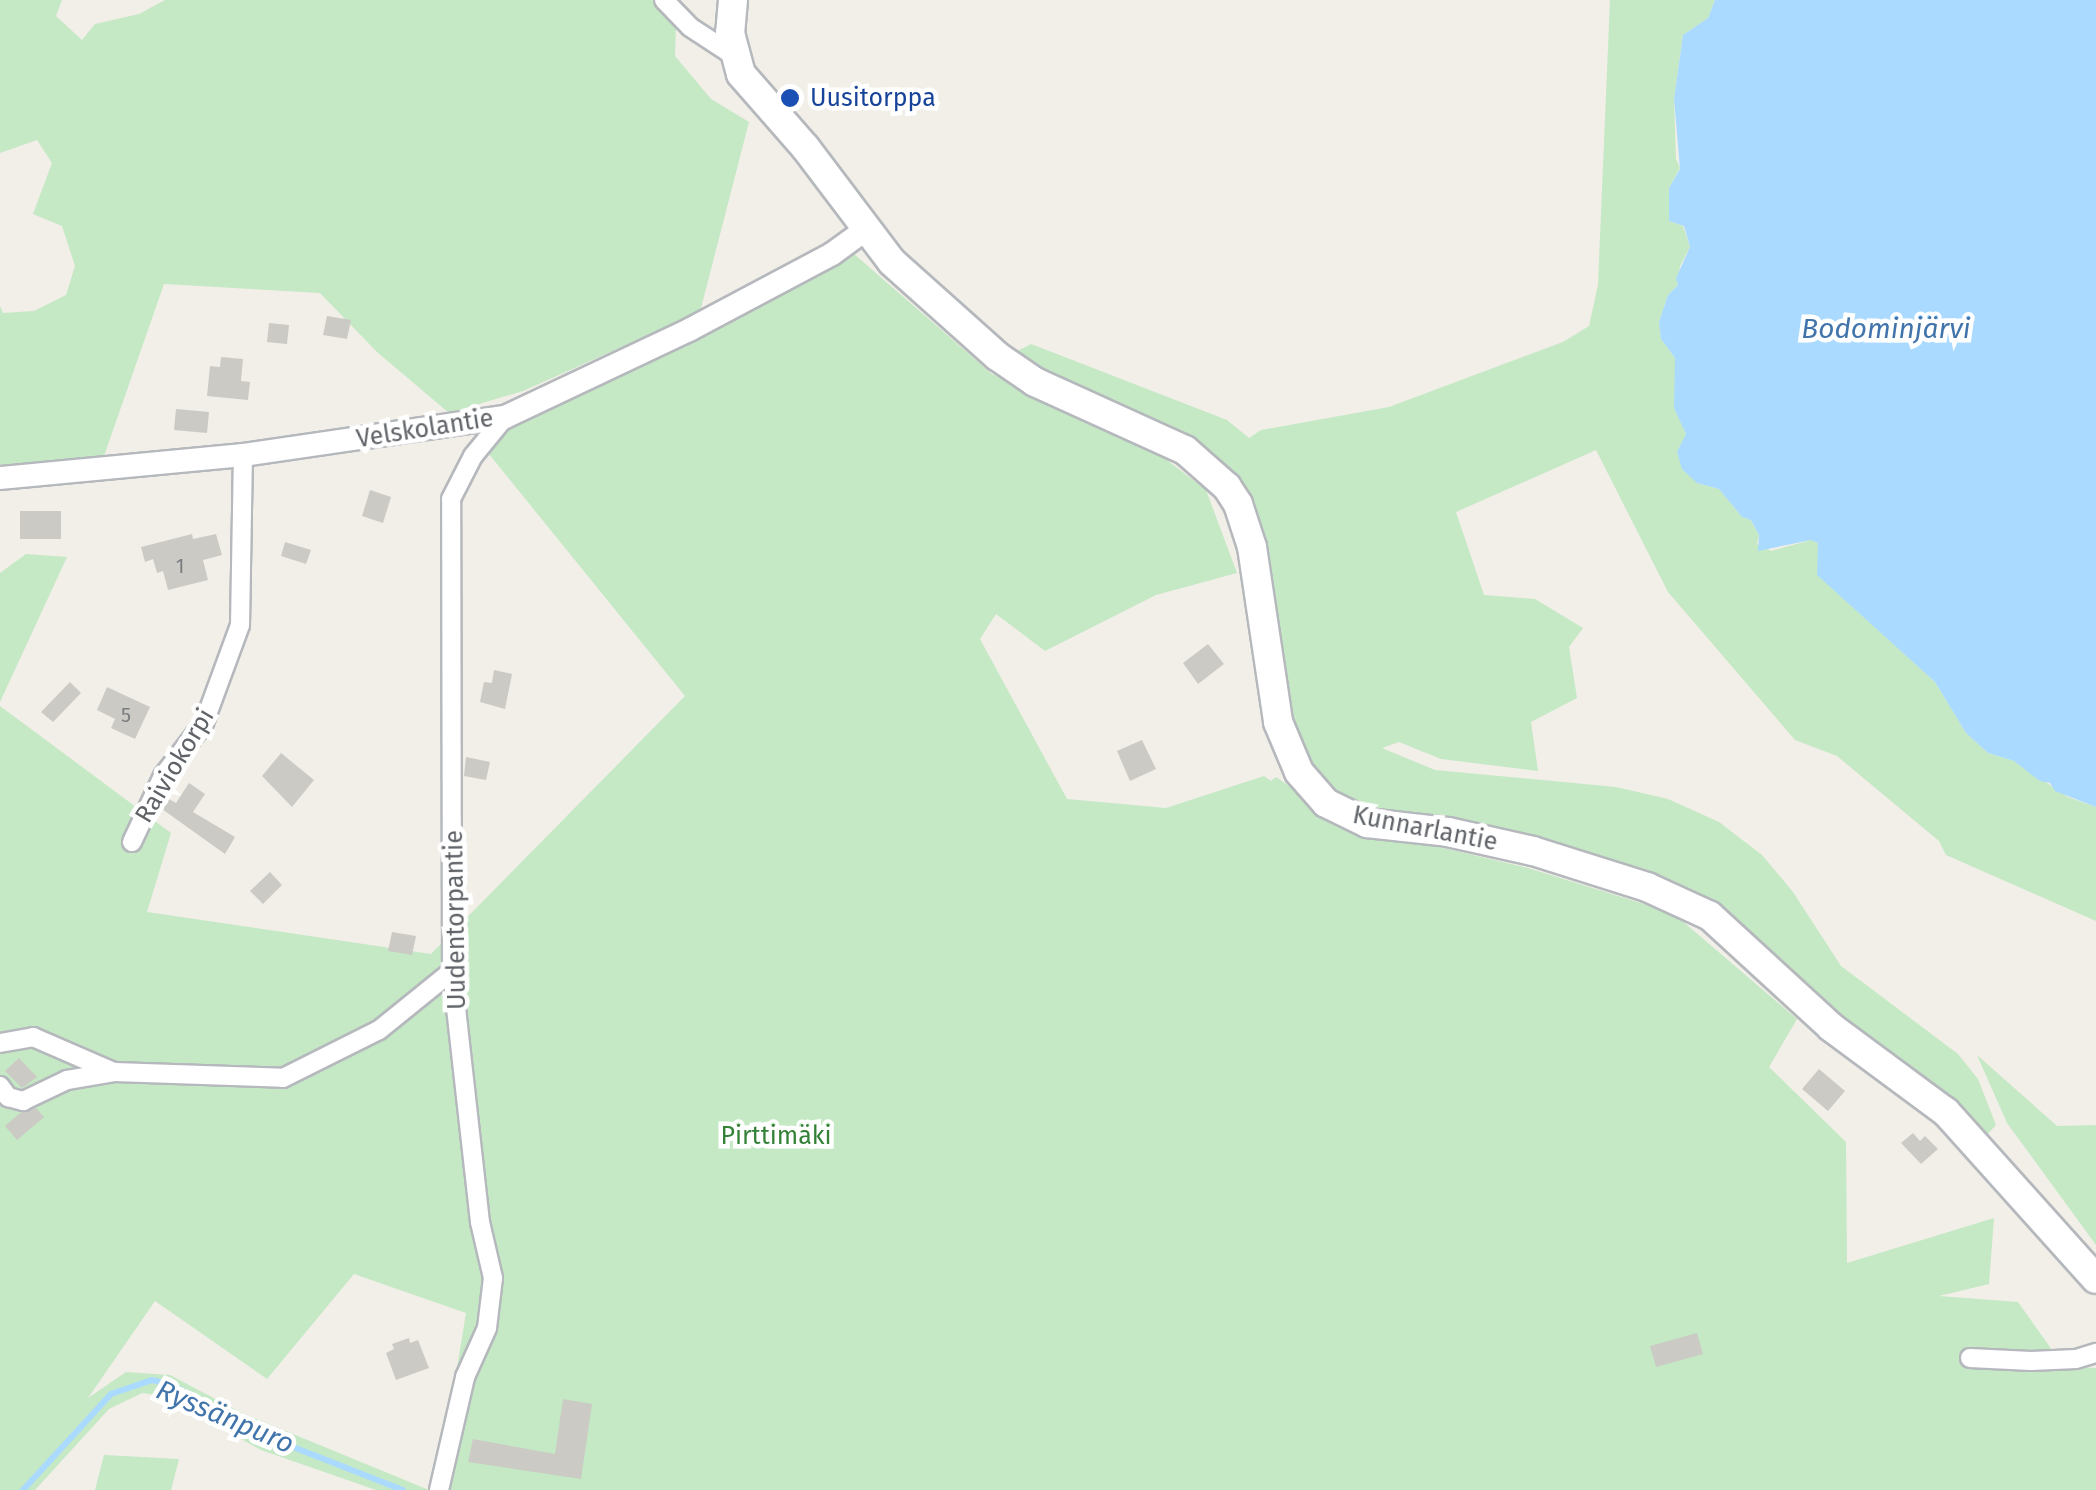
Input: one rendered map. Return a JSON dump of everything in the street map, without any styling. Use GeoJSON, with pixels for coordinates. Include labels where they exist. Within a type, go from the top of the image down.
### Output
{"type":"FeatureCollection","features":[{"type":"Feature","properties":{"kind":"main road"},"geometry":{"type":"LineString","coordinates":[[732,54],[734,0]]}},
{"type":"Feature","properties":{"kind":"main road","name":"Kunnarlantie"},"geometry":{"type":"LineString","coordinates":[[732,54],[755,94],[805,147],[892,262],[996,356],[1035,382],[1185,450],[1227,487],[1238,504],[1252,547],[1278,722],[1299,772],[1326,802],[1367,822],[1448,832],[1534,851],[1646,887],[1710,916],[1832,1027],[1946,1112],[2096,1279]]}},
{"type":"Feature","properties":{"kind":"street"},"geometry":{"type":"LineString","coordinates":[[664,0],[690,27],[732,54]]}},
{"type":"Feature","properties":{"kind":"street","name":"Velskolantie"},"geometry":{"type":"LineString","coordinates":[[0,478],[243,455],[505,417],[689,330],[832,254],[865,230]]}},
{"type":"Feature","properties":{"kind":"street","name":"Uudentorpantie"},"geometry":{"type":"LineString","coordinates":[[439,1490],[466,1378],[487,1328],[493,1278],[480,1222],[452,971],[452,499],[473,456],[505,417]]}},
{"type":"Feature","properties":{"kind":"street","name":"Raiviokorpi"},"geometry":{"type":"LineString","coordinates":[[132,842],[163,776],[204,723],[240,625],[243,455]]}},
{"type":"Feature","properties":{"kind":"street"},"geometry":{"type":"LineString","coordinates":[[0,1086],[8,1097],[23,1101],[67,1080],[115,1072],[283,1078],[379,1030],[452,971]]}},
{"type":"Feature","properties":{"kind":"street"},"geometry":{"type":"LineString","coordinates":[[0,1043],[34,1037],[115,1072]]}},
{"type":"Feature","properties":{"kind":"street"},"geometry":{"type":"LineString","coordinates":[[1970,1358],[2031,1361],[2096,1353]]}},
{"type":"Feature","properties":{"kind":"green space"},"geometry":{"type":"Polygon","coordinates":[[[0,0],[62,0],[56,16],[82,40],[95,24],[139,14],[165,0],[652,0],[676,26],[675,56],[711,99],[749,122],[700,312],[523,391],[449,413],[377,352],[320,293],[164,284],[104,456],[0,466],[0,306],[3,313],[34,311],[66,295],[75,266],[62,226],[33,214],[52,163],[37,140],[0,153],[0,0]]]}},
{"type":"Feature","properties":{"kind":"green space"},"geometry":{"type":"Polygon","coordinates":[[[1610,0],[1715,0],[1708,18],[1683,35],[1674,99],[1676,159],[1680,168],[1669,188],[1669,221],[1683,226],[1690,247],[1680,266],[1678,285],[1668,295],[1659,322],[1661,339],[1675,358],[1678,386],[1674,399],[1686,434],[1679,456],[1697,483],[1719,489],[1742,517],[1751,520],[1759,535],[1757,544],[1771,551],[1811,540],[1819,543],[1818,575],[1935,682],[1966,733],[1988,753],[2014,761],[2068,797],[2096,807],[2096,921],[1946,855],[1939,841],[1837,756],[1795,740],[1668,592],[1596,450],[1456,512],[1484,595],[1535,599],[1583,628],[1569,647],[1577,698],[1531,722],[1538,771],[1441,759],[1399,742],[1382,748],[1435,770],[1616,787],[1668,799],[1719,822],[1762,855],[1793,892],[1841,966],[1958,1054],[1978,1079],[1996,1125],[1985,1137],[1850,1033],[1728,919],[1381,818],[1335,797],[1297,747],[1237,488],[1010,355],[1031,344],[1227,420],[1249,438],[1261,430],[1389,407],[1563,342],[1589,326],[1598,285],[1610,0]]]}},
{"type":"Feature","properties":{"kind":"green space","name":"Pirttimäki"},"geometry":{"type":"Polygon","coordinates":[[[854,254],[992,374],[1150,447],[1206,490],[1237,573],[1156,595],[1045,651],[996,614],[980,639],[1067,799],[1166,808],[1264,776],[1271,781],[1276,777],[1346,825],[1528,868],[1673,913],[1797,1019],[1769,1067],[1846,1142],[1847,1263],[1994,1218],[1989,1284],[1939,1296],[2018,1302],[2057,1357],[2078,1367],[2096,1368],[2096,1490],[437,1490],[466,1313],[354,1274],[267,1379],[155,1301],[88,1398],[126,1372],[170,1375],[242,1413],[429,1490],[376,1490],[261,1450],[165,1396],[142,1393],[109,1409],[35,1490],[0,1490],[0,706],[171,833],[147,912],[431,954],[685,696],[480,443],[854,254]]]}},
{"type":"Feature","properties":{"kind":"green space"},"geometry":{"type":"Polygon","coordinates":[[[26,554],[67,557],[0,702],[0,573],[26,554]]]}},
{"type":"Feature","properties":{"kind":"green space"},"geometry":{"type":"Polygon","coordinates":[[[1977,1055],[2057,1126],[2096,1125],[2096,1245],[2007,1123],[1977,1055]]]}},
{"type":"Feature","properties":{"kind":"green space"},"geometry":{"type":"Polygon","coordinates":[[[104,1455],[179,1459],[171,1490],[95,1490],[104,1455]]]}},
{"type":"Feature","properties":{"kind":"water","name":"Bodominjärvi"},"geometry":{"type":"Polygon","coordinates":[[[1715,0],[2096,0],[2096,807],[2055,791],[2050,783],[2040,781],[2014,761],[1988,753],[1966,733],[1935,682],[1817,575],[1818,543],[1811,540],[1758,551],[1759,535],[1751,520],[1742,517],[1719,489],[1697,483],[1682,469],[1677,452],[1686,434],[1674,408],[1675,358],[1661,339],[1659,322],[1668,295],[1678,285],[1676,278],[1690,247],[1684,226],[1669,221],[1669,188],[1680,169],[1674,99],[1683,35],[1708,18],[1715,0]]]}},
{"type":"Feature","properties":{"kind":"building"},"geometry":{"type":"Polygon","coordinates":[[[327,316],[351,320],[347,339],[323,335],[327,316]]]}},
{"type":"Feature","properties":{"kind":"building"},"geometry":{"type":"Polygon","coordinates":[[[269,323],[289,325],[287,344],[267,342],[269,323]]]}},
{"type":"Feature","properties":{"kind":"building"},"geometry":{"type":"Polygon","coordinates":[[[221,357],[243,359],[241,381],[250,382],[248,400],[207,396],[210,366],[220,367],[221,357]]]}},
{"type":"Feature","properties":{"kind":"building"},"geometry":{"type":"Polygon","coordinates":[[[176,409],[209,412],[207,433],[174,430],[176,409]]]}},
{"type":"Feature","properties":{"kind":"building"},"geometry":{"type":"Polygon","coordinates":[[[370,490],[391,497],[383,523],[362,516],[370,490]]]}},
{"type":"Feature","properties":{"kind":"building"},"geometry":{"type":"Polygon","coordinates":[[[20,511],[61,511],[61,539],[20,539],[20,511]]]}},
{"type":"Feature","properties":{"kind":"building"},"geometry":{"type":"Polygon","coordinates":[[[192,534],[193,539],[216,534],[222,555],[203,560],[208,580],[168,590],[163,571],[157,573],[153,559],[145,562],[141,547],[192,534]]]}},
{"type":"Feature","properties":{"kind":"building"},"geometry":{"type":"Polygon","coordinates":[[[285,542],[311,550],[306,564],[281,556],[285,542]]]}},
{"type":"Feature","properties":{"kind":"building"},"geometry":{"type":"Polygon","coordinates":[[[1208,644],[1224,664],[1198,684],[1183,663],[1208,644]]]}},
{"type":"Feature","properties":{"kind":"building"},"geometry":{"type":"Polygon","coordinates":[[[494,670],[512,674],[505,709],[480,702],[484,682],[492,683],[494,670]]]}},
{"type":"Feature","properties":{"kind":"building"},"geometry":{"type":"Polygon","coordinates":[[[70,682],[81,693],[53,722],[41,712],[70,682]]]}},
{"type":"Feature","properties":{"kind":"building"},"geometry":{"type":"Polygon","coordinates":[[[107,687],[150,707],[135,739],[111,728],[115,719],[97,710],[107,687]]]}},
{"type":"Feature","properties":{"kind":"building"},"geometry":{"type":"Polygon","coordinates":[[[1142,740],[1156,769],[1130,781],[1117,751],[1142,740]]]}},
{"type":"Feature","properties":{"kind":"building"},"geometry":{"type":"Polygon","coordinates":[[[281,753],[314,780],[292,807],[262,776],[281,753]]]}},
{"type":"Feature","properties":{"kind":"building"},"geometry":{"type":"Polygon","coordinates":[[[466,757],[490,762],[486,780],[464,776],[466,757]]]}},
{"type":"Feature","properties":{"kind":"building"},"geometry":{"type":"Polygon","coordinates":[[[189,783],[205,794],[193,812],[235,837],[225,854],[162,809],[169,799],[176,803],[189,783]]]}},
{"type":"Feature","properties":{"kind":"building"},"geometry":{"type":"Polygon","coordinates":[[[270,872],[282,885],[263,904],[250,891],[270,872]]]}},
{"type":"Feature","properties":{"kind":"building"},"geometry":{"type":"Polygon","coordinates":[[[392,932],[416,936],[412,955],[388,951],[392,932]]]}},
{"type":"Feature","properties":{"kind":"building"},"geometry":{"type":"Polygon","coordinates":[[[19,1058],[37,1077],[22,1088],[5,1071],[19,1058]]]}},
{"type":"Feature","properties":{"kind":"building"},"geometry":{"type":"Polygon","coordinates":[[[1819,1069],[1845,1091],[1828,1111],[1802,1089],[1819,1069]]]}},
{"type":"Feature","properties":{"kind":"building"},"geometry":{"type":"Polygon","coordinates":[[[36,1108],[44,1117],[17,1140],[5,1126],[20,1113],[36,1108]]]}},
{"type":"Feature","properties":{"kind":"building"},"geometry":{"type":"Polygon","coordinates":[[[1913,1133],[1920,1141],[1925,1136],[1938,1149],[1921,1164],[1901,1143],[1913,1133]]]}},
{"type":"Feature","properties":{"kind":"building"},"geometry":{"type":"Polygon","coordinates":[[[1697,1333],[1703,1354],[1656,1367],[1650,1346],[1697,1333]]]}},
{"type":"Feature","properties":{"kind":"building"},"geometry":{"type":"Polygon","coordinates":[[[409,1338],[410,1343],[418,1340],[429,1368],[396,1380],[386,1353],[394,1349],[392,1344],[409,1338]]]}},
{"type":"Feature","properties":{"kind":"building"},"geometry":{"type":"Polygon","coordinates":[[[563,1399],[592,1404],[581,1479],[468,1462],[473,1439],[555,1454],[563,1399]]]}},
{"type":"Feature","properties":{"kind":"waterway","name":"Ryssänpuro"},"geometry":{"type":"LineString","coordinates":[[23,1490],[111,1394],[152,1380],[170,1384],[265,1436],[403,1490]]}},
{"type":"Feature","properties":{"kind":"place","name":"Uusitorppa"},"geometry":{"type":"Point","coordinates":[790,98]}}]}
